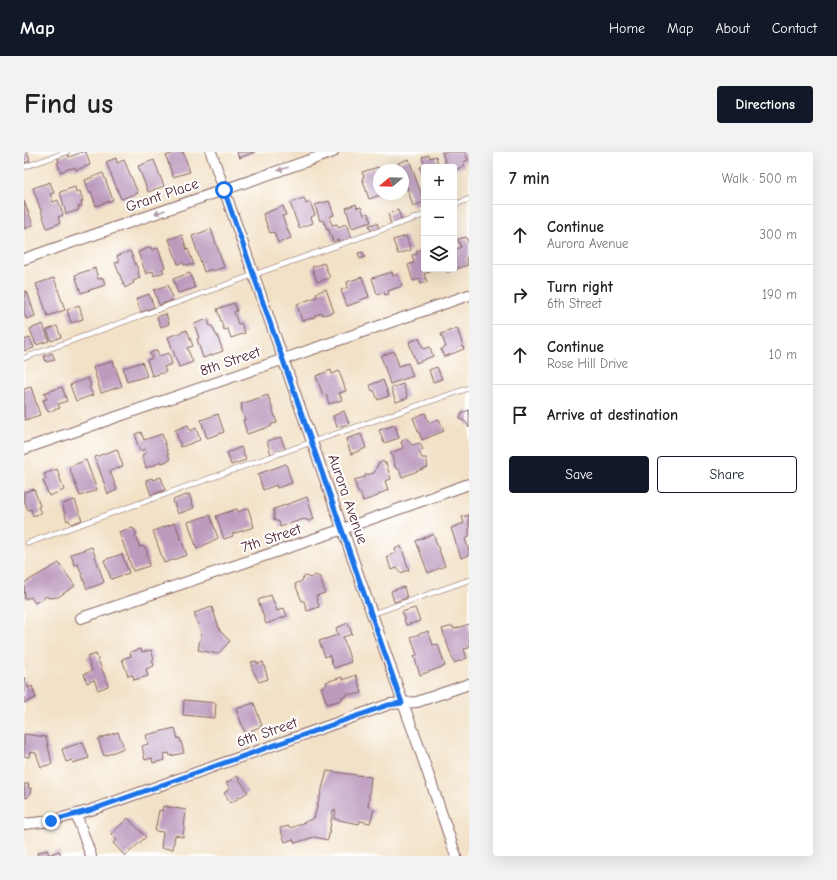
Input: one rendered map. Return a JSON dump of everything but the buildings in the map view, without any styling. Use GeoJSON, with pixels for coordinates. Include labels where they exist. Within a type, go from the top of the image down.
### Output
{"type":"FeatureCollection","features":[{"type":"Feature","properties":{"kind":"street","name":"Aurora Avenue"},"geometry":{"type":"LineString","coordinates":[[211,152],[456,856]]}},
{"type":"Feature","properties":{"kind":"street","name":"Grant Place"},"geometry":{"type":"LineString","coordinates":[[24,259],[334,152]]}},
{"type":"Feature","properties":{"kind":"street","name":"8th Street"},"geometry":{"type":"LineString","coordinates":[[24,448],[469,295]]}},
{"type":"Feature","properties":{"kind":"street","name":"7th Street"},"geometry":{"type":"LineString","coordinates":[[81,618],[469,484]]}},
{"type":"Feature","properties":{"kind":"street","name":"6th Street"},"geometry":{"type":"LineString","coordinates":[[24,824],[51,821],[91,810],[388,705],[417,702],[469,684]]}},
{"type":"Feature","properties":{"kind":"street"},"geometry":{"type":"LineString","coordinates":[[76,814],[91,856]]}},
{"type":"Feature","properties":{"kind":"lane"},"geometry":{"type":"LineString","coordinates":[[24,167],[67,152]]}},
{"type":"Feature","properties":{"kind":"lane"},"geometry":{"type":"LineString","coordinates":[[457,204],[469,200]]}},
{"type":"Feature","properties":{"kind":"lane"},"geometry":{"type":"LineString","coordinates":[[24,358],[421,216]]}},
{"type":"Feature","properties":{"kind":"lane"},"geometry":{"type":"LineString","coordinates":[[28,543],[469,388]]}},
{"type":"Feature","properties":{"kind":"lane"},"geometry":{"type":"LineString","coordinates":[[372,614],[469,580]]}},
{"type":"Feature","properties":{"kind":"route"},"geometry":{"type":"LineString","coordinates":[[51,821],[91,810],[390,704],[402,703],[224,190]]}}]}
